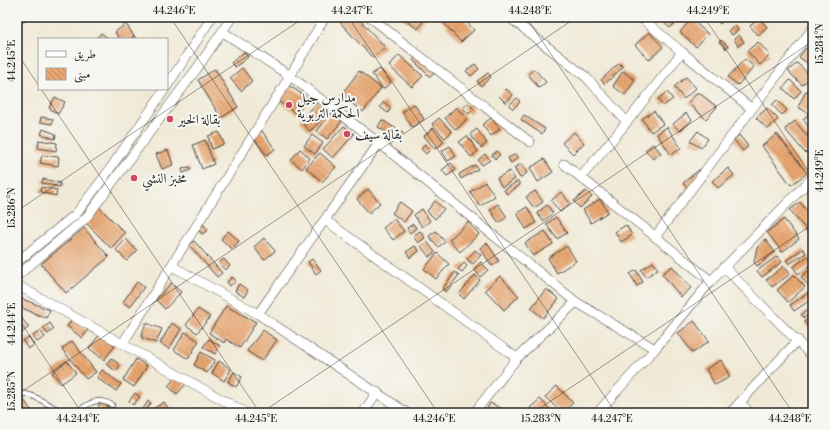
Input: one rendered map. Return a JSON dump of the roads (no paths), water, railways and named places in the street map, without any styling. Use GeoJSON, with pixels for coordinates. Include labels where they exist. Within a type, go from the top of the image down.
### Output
{"type":"FeatureCollection","features":[{"type":"Feature","properties":{"kind":"street"},"geometry":{"type":"LineString","coordinates":[[168,84],[212,17]]}},
{"type":"Feature","properties":{"kind":"street"},"geometry":{"type":"LineString","coordinates":[[17,276],[86,218],[223,32],[232,17]]}},
{"type":"Feature","properties":{"kind":"street"},"geometry":{"type":"LineString","coordinates":[[124,343],[325,17]]}},
{"type":"Feature","properties":{"kind":"street"},"geometry":{"type":"LineString","coordinates":[[370,17],[530,142]]}},
{"type":"Feature","properties":{"kind":"street"},"geometry":{"type":"LineString","coordinates":[[509,17],[586,77],[627,122]]}},
{"type":"Feature","properties":{"kind":"street"},"geometry":{"type":"LineString","coordinates":[[640,17],[752,109]]}},
{"type":"Feature","properties":{"kind":"street"},"geometry":{"type":"LineString","coordinates":[[656,237],[813,28]]}},
{"type":"Feature","properties":{"kind":"street"},"geometry":{"type":"LineString","coordinates":[[223,32],[290,76],[379,143],[576,302],[655,349]]}},
{"type":"Feature","properties":{"kind":"street"},"geometry":{"type":"LineString","coordinates":[[581,177],[627,122],[682,52]]}},
{"type":"Feature","properties":{"kind":"street"},"geometry":{"type":"LineString","coordinates":[[18,261],[76,214],[105,176],[164,90]]}},
{"type":"Feature","properties":{"kind":"street"},"geometry":{"type":"LineString","coordinates":[[258,314],[379,143]]}},
{"type":"Feature","properties":{"kind":"street"},"geometry":{"type":"LineString","coordinates":[[564,164],[711,281]]}},
{"type":"Feature","properties":{"kind":"street"},"geometry":{"type":"LineString","coordinates":[[597,413],[655,349],[711,281],[813,177]]}},
{"type":"Feature","properties":{"kind":"street"},"geometry":{"type":"LineString","coordinates":[[325,220],[517,358]]}},
{"type":"Feature","properties":{"kind":"street"},"geometry":{"type":"LineString","coordinates":[[172,266],[258,314],[407,413]]}},
{"type":"Feature","properties":{"kind":"street"},"geometry":{"type":"LineString","coordinates":[[724,267],[813,356]]}},
{"type":"Feature","properties":{"kind":"street"},"geometry":{"type":"LineString","coordinates":[[17,285],[124,343],[246,413]]}},
{"type":"Feature","properties":{"kind":"street"},"geometry":{"type":"LineString","coordinates":[[474,413],[517,358],[576,302]]}},
{"type":"Feature","properties":{"kind":"street"},"geometry":{"type":"LineString","coordinates":[[730,413],[798,340]]}},
{"type":"Feature","properties":{"kind":"street"},"geometry":{"type":"LineString","coordinates":[[363,413],[377,392]]}},
{"type":"Feature","properties":{"kind":"street"},"geometry":{"type":"LineString","coordinates":[[740,402],[750,413]]}},
{"type":"Feature","properties":{"kind":"lane"},"geometry":{"type":"LineString","coordinates":[[17,393],[32,396],[66,412],[75,412],[93,401],[99,400],[112,404]]}},
{"type":"Feature","properties":{"kind":"place","name":"مدارس جيل الحكمة التربوية"},"geometry":{"type":"Point","coordinates":[289,105]}},
{"type":"Feature","properties":{"kind":"place","name":"بقالة الخير"},"geometry":{"type":"Point","coordinates":[170,119]}},
{"type":"Feature","properties":{"kind":"place","name":"بقالة سيف"},"geometry":{"type":"Point","coordinates":[347,134]}},
{"type":"Feature","properties":{"kind":"place","name":"مخبز النشي"},"geometry":{"type":"Point","coordinates":[134,178]}}]}
